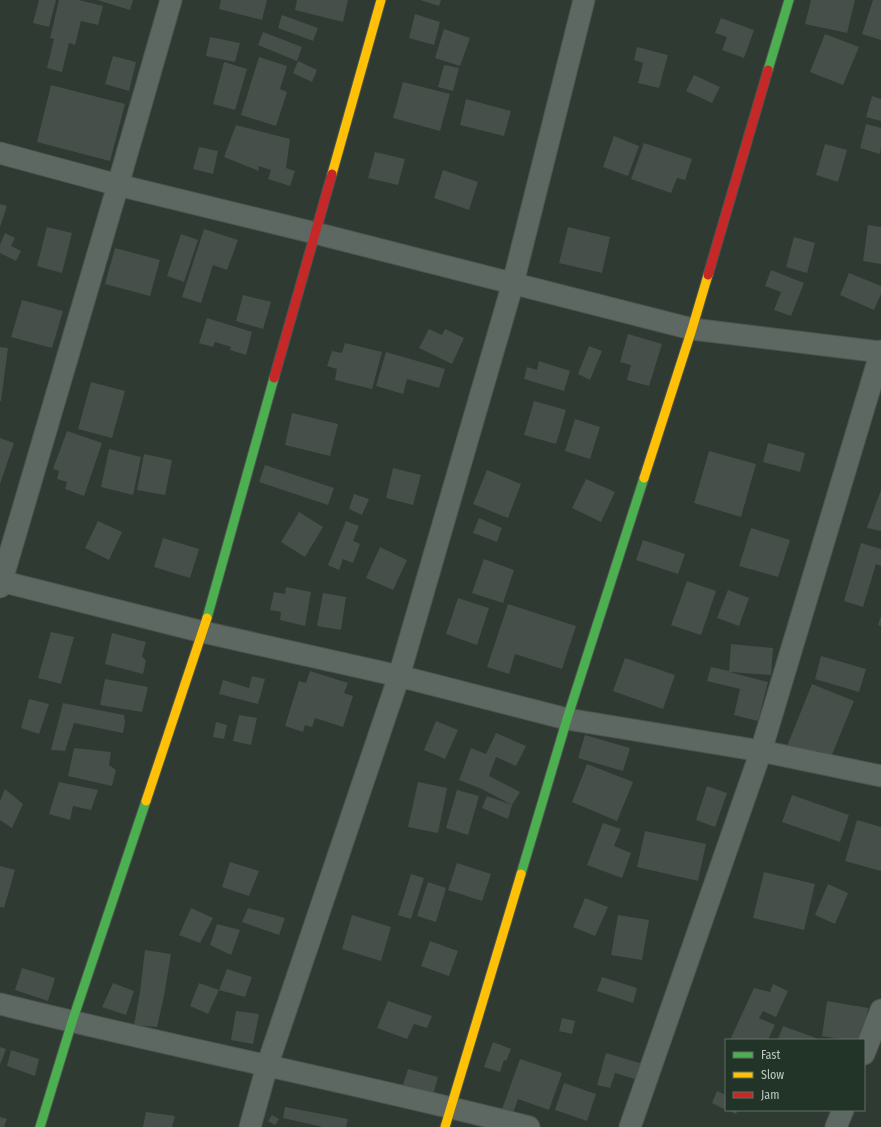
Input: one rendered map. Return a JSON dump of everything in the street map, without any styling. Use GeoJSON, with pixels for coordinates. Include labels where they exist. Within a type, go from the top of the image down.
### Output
{"type":"FeatureCollection","features":[{"type":"Feature","properties":{"kind":"street"},"geometry":{"type":"LineString","coordinates":[[171,0],[1,583],[203,632],[399,676],[567,719],[761,751],[881,776]]}},
{"type":"Feature","properties":{"kind":"street"},"geometry":{"type":"LineString","coordinates":[[40,1127],[72,1022],[203,632],[380,0]]}},
{"type":"Feature","properties":{"kind":"street"},"geometry":{"type":"LineString","coordinates":[[250,1127],[267,1066],[399,676],[513,283],[584,0]]}},
{"type":"Feature","properties":{"kind":"street"},"geometry":{"type":"LineString","coordinates":[[445,1127],[567,719],[692,329],[789,0]]}},
{"type":"Feature","properties":{"kind":"street"},"geometry":{"type":"LineString","coordinates":[[0,153],[118,185],[315,233],[692,329],[881,352],[761,751],[630,1127]]}},
{"type":"Feature","properties":{"kind":"street"},"geometry":{"type":"LineString","coordinates":[[0,1004],[72,1022],[450,1107],[529,1127]]}},
{"type":"Feature","properties":{"kind":"street"},"geometry":{"type":"LineString","coordinates":[[865,1051],[881,1010]]}},
{"type":"Feature","properties":{"kind":"street"},"geometry":{"type":"LineString","coordinates":[[836,1127],[843,1111]]}},
{"type":"Feature","properties":{"kind":"building"},"geometry":{"type":"Polygon","coordinates":[[[39,0],[56,0],[49,27],[33,23],[39,0]]]}},
{"type":"Feature","properties":{"kind":"building"},"geometry":{"type":"Polygon","coordinates":[[[59,0],[79,0],[103,6],[98,25],[81,21],[75,45],[69,43],[62,72],[47,68],[54,39],[50,38],[59,0]]]}},
{"type":"Feature","properties":{"kind":"building"},"geometry":{"type":"Polygon","coordinates":[[[97,0],[133,0],[130,10],[97,0]]]}},
{"type":"Feature","properties":{"kind":"building"},"geometry":{"type":"Polygon","coordinates":[[[221,0],[267,0],[262,20],[219,9],[221,0]]]}},
{"type":"Feature","properties":{"kind":"building"},"geometry":{"type":"Polygon","coordinates":[[[297,0],[348,0],[343,22],[295,10],[297,0]]]}},
{"type":"Feature","properties":{"kind":"building"},"geometry":{"type":"Polygon","coordinates":[[[420,0],[441,0],[439,6],[420,0]]]}},
{"type":"Feature","properties":{"kind":"building"},"geometry":{"type":"Polygon","coordinates":[[[811,0],[855,0],[847,33],[805,24],[811,0]]]}},
{"type":"Feature","properties":{"kind":"building"},"geometry":{"type":"Polygon","coordinates":[[[873,0],[881,0],[881,40],[862,34],[873,0]]]}},
{"type":"Feature","properties":{"kind":"building"},"geometry":{"type":"Polygon","coordinates":[[[415,14],[440,22],[434,45],[409,38],[415,14]]]}},
{"type":"Feature","properties":{"kind":"building"},"geometry":{"type":"Polygon","coordinates":[[[282,15],[318,28],[313,41],[278,28],[282,15]]]}},
{"type":"Feature","properties":{"kind":"building"},"geometry":{"type":"Polygon","coordinates":[[[721,18],[754,30],[744,58],[722,50],[727,37],[715,33],[721,18]]]}},
{"type":"Feature","properties":{"kind":"building"},"geometry":{"type":"Polygon","coordinates":[[[444,29],[470,38],[460,66],[435,58],[444,29]]]}},
{"type":"Feature","properties":{"kind":"building"},"geometry":{"type":"Polygon","coordinates":[[[263,32],[302,47],[297,61],[258,45],[263,32]]]}},
{"type":"Feature","properties":{"kind":"building"},"geometry":{"type":"Polygon","coordinates":[[[825,34],[859,47],[843,85],[810,72],[825,34]]]}},
{"type":"Feature","properties":{"kind":"building"},"geometry":{"type":"Polygon","coordinates":[[[210,37],[240,43],[235,62],[206,56],[210,37]]]}},
{"type":"Feature","properties":{"kind":"building"},"geometry":{"type":"Polygon","coordinates":[[[637,47],[668,55],[659,88],[638,83],[643,63],[634,60],[637,47]]]}},
{"type":"Feature","properties":{"kind":"building"},"geometry":{"type":"Polygon","coordinates":[[[113,56],[136,62],[129,91],[105,84],[113,56]]]}},
{"type":"Feature","properties":{"kind":"building"},"geometry":{"type":"Polygon","coordinates":[[[259,57],[287,66],[280,89],[287,92],[276,126],[241,115],[259,57]]]}},
{"type":"Feature","properties":{"kind":"building"},"geometry":{"type":"Polygon","coordinates":[[[298,61],[317,70],[312,82],[293,73],[298,61]]]}},
{"type":"Feature","properties":{"kind":"building"},"geometry":{"type":"Polygon","coordinates":[[[224,62],[247,69],[235,110],[213,104],[224,62]]]}},
{"type":"Feature","properties":{"kind":"building"},"geometry":{"type":"Polygon","coordinates":[[[444,65],[459,68],[453,91],[438,87],[444,65]]]}},
{"type":"Feature","properties":{"kind":"building"},"geometry":{"type":"Polygon","coordinates":[[[694,75],[720,87],[712,103],[686,91],[694,75]]]}},
{"type":"Feature","properties":{"kind":"building"},"geometry":{"type":"Polygon","coordinates":[[[403,82],[450,94],[440,131],[393,118],[403,82]]]}},
{"type":"Feature","properties":{"kind":"building"},"geometry":{"type":"Polygon","coordinates":[[[51,85],[125,104],[110,161],[37,142],[51,85]]]}},
{"type":"Feature","properties":{"kind":"building"},"geometry":{"type":"Polygon","coordinates":[[[872,96],[881,99],[881,121],[866,117],[872,96]]]}},
{"type":"Feature","properties":{"kind":"building"},"geometry":{"type":"Polygon","coordinates":[[[466,99],[511,111],[504,136],[460,125],[466,99]]]}},
{"type":"Feature","properties":{"kind":"building"},"geometry":{"type":"Polygon","coordinates":[[[866,124],[881,128],[880,154],[860,148],[866,124]]]}},
{"type":"Feature","properties":{"kind":"building"},"geometry":{"type":"Polygon","coordinates":[[[236,125],[290,139],[286,168],[295,171],[290,186],[268,179],[271,170],[258,166],[259,171],[224,157],[236,125]]]}},
{"type":"Feature","properties":{"kind":"building"},"geometry":{"type":"Polygon","coordinates":[[[614,136],[639,146],[628,176],[603,167],[614,136]]]}},
{"type":"Feature","properties":{"kind":"building"},"geometry":{"type":"Polygon","coordinates":[[[644,143],[692,159],[685,180],[677,178],[671,193],[631,179],[644,143]]]}},
{"type":"Feature","properties":{"kind":"building"},"geometry":{"type":"Polygon","coordinates":[[[825,144],[847,150],[838,182],[816,175],[825,144]]]}},
{"type":"Feature","properties":{"kind":"building"},"geometry":{"type":"Polygon","coordinates":[[[199,147],[218,151],[213,174],[193,169],[199,147]]]}},
{"type":"Feature","properties":{"kind":"building"},"geometry":{"type":"Polygon","coordinates":[[[375,152],[405,159],[398,185],[368,178],[375,152]]]}},
{"type":"Feature","properties":{"kind":"building"},"geometry":{"type":"Polygon","coordinates":[[[443,170],[478,182],[469,210],[434,198],[443,170]]]}},
{"type":"Feature","properties":{"kind":"building"},"geometry":{"type":"Polygon","coordinates":[[[0,204],[7,206],[0,227],[0,204]]]}},
{"type":"Feature","properties":{"kind":"building"},"geometry":{"type":"Polygon","coordinates":[[[868,225],[881,227],[881,264],[863,261],[868,225]]]}},
{"type":"Feature","properties":{"kind":"building"},"geometry":{"type":"Polygon","coordinates":[[[47,227],[72,233],[62,273],[37,266],[47,227]]]}},
{"type":"Feature","properties":{"kind":"building"},"geometry":{"type":"Polygon","coordinates":[[[568,227],[610,237],[602,273],[559,263],[568,227]]]}},
{"type":"Feature","properties":{"kind":"building"},"geometry":{"type":"Polygon","coordinates":[[[204,229],[238,240],[227,270],[213,265],[201,303],[182,297],[204,229]]]}},
{"type":"Feature","properties":{"kind":"building"},"geometry":{"type":"Polygon","coordinates":[[[5,233],[15,238],[11,246],[21,251],[16,261],[0,253],[0,245],[5,233]]]}},
{"type":"Feature","properties":{"kind":"building"},"geometry":{"type":"Polygon","coordinates":[[[181,234],[198,240],[184,282],[167,276],[181,234]]]}},
{"type":"Feature","properties":{"kind":"building"},"geometry":{"type":"Polygon","coordinates":[[[794,237],[815,243],[807,273],[786,267],[794,237]]]}},
{"type":"Feature","properties":{"kind":"building"},"geometry":{"type":"Polygon","coordinates":[[[115,248],[160,260],[150,296],[105,284],[115,248]]]}},
{"type":"Feature","properties":{"kind":"building"},"geometry":{"type":"Polygon","coordinates":[[[771,270],[804,283],[791,316],[774,310],[781,292],[765,286],[771,270]]]}},
{"type":"Feature","properties":{"kind":"building"},"geometry":{"type":"Polygon","coordinates":[[[849,273],[881,286],[881,294],[874,310],[840,295],[849,273]]]}},
{"type":"Feature","properties":{"kind":"building"},"geometry":{"type":"Polygon","coordinates":[[[243,295],[271,302],[263,329],[236,321],[243,295]]]}},
{"type":"Feature","properties":{"kind":"building"},"geometry":{"type":"Polygon","coordinates":[[[22,300],[63,311],[52,348],[11,337],[22,300]]]}},
{"type":"Feature","properties":{"kind":"building"},"geometry":{"type":"Polygon","coordinates":[[[207,318],[252,332],[246,355],[230,350],[231,347],[215,342],[213,347],[199,343],[207,318]]]}},
{"type":"Feature","properties":{"kind":"building"},"geometry":{"type":"Polygon","coordinates":[[[429,329],[442,335],[445,329],[464,338],[452,364],[419,348],[429,329]]]}},
{"type":"Feature","properties":{"kind":"building"},"geometry":{"type":"Polygon","coordinates":[[[628,334],[662,344],[649,386],[627,380],[631,365],[620,362],[628,334]]]}},
{"type":"Feature","properties":{"kind":"building"},"geometry":{"type":"Polygon","coordinates":[[[345,343],[382,352],[372,389],[335,380],[337,369],[327,366],[332,351],[342,353],[345,343]]]}},
{"type":"Feature","properties":{"kind":"building"},"geometry":{"type":"Polygon","coordinates":[[[589,346],[602,351],[590,380],[578,374],[589,346]]]}},
{"type":"Feature","properties":{"kind":"building"},"geometry":{"type":"Polygon","coordinates":[[[0,347],[8,348],[1,401],[0,401],[0,347]]]}},
{"type":"Feature","properties":{"kind":"building"},"geometry":{"type":"Polygon","coordinates":[[[386,352],[445,369],[439,388],[407,379],[403,394],[376,386],[386,352]]]}},
{"type":"Feature","properties":{"kind":"building"},"geometry":{"type":"Polygon","coordinates":[[[539,361],[570,371],[564,391],[524,379],[527,367],[537,370],[539,361]]]}},
{"type":"Feature","properties":{"kind":"building"},"geometry":{"type":"Polygon","coordinates":[[[91,382],[125,391],[112,438],[78,429],[91,382]]]}},
{"type":"Feature","properties":{"kind":"building"},"geometry":{"type":"Polygon","coordinates":[[[534,401],[566,410],[556,444],[524,435],[534,401]]]}},
{"type":"Feature","properties":{"kind":"building"},"geometry":{"type":"Polygon","coordinates":[[[292,413],[338,424],[330,456],[285,445],[292,413]]]}},
{"type":"Feature","properties":{"kind":"building"},"geometry":{"type":"Polygon","coordinates":[[[575,419],[600,427],[590,459],[565,451],[575,419]]]}},
{"type":"Feature","properties":{"kind":"building"},"geometry":{"type":"Polygon","coordinates":[[[67,431],[102,443],[84,496],[65,489],[67,482],[57,479],[59,471],[53,469],[67,431]]]}},
{"type":"Feature","properties":{"kind":"building"},"geometry":{"type":"Polygon","coordinates":[[[0,438],[14,443],[0,484],[0,438]]]}},
{"type":"Feature","properties":{"kind":"building"},"geometry":{"type":"Polygon","coordinates":[[[768,443],[805,453],[800,472],[763,462],[768,443]]]}},
{"type":"Feature","properties":{"kind":"building"},"geometry":{"type":"Polygon","coordinates":[[[109,449],[141,457],[133,495],[101,487],[109,449]]]}},
{"type":"Feature","properties":{"kind":"building"},"geometry":{"type":"Polygon","coordinates":[[[709,451],[756,464],[741,517],[694,503],[709,451]]]}},
{"type":"Feature","properties":{"kind":"building"},"geometry":{"type":"Polygon","coordinates":[[[144,454],[172,460],[165,495],[137,490],[144,454]]]}},
{"type":"Feature","properties":{"kind":"building"},"geometry":{"type":"Polygon","coordinates":[[[265,465],[334,488],[328,505],[259,482],[265,465]]]}},
{"type":"Feature","properties":{"kind":"building"},"geometry":{"type":"Polygon","coordinates":[[[393,468],[421,475],[413,505],[386,498],[393,468]]]}},
{"type":"Feature","properties":{"kind":"building"},"geometry":{"type":"Polygon","coordinates":[[[487,470],[521,484],[508,518],[473,504],[487,470]]]}},
{"type":"Feature","properties":{"kind":"building"},"geometry":{"type":"Polygon","coordinates":[[[586,479],[615,492],[601,522],[572,508],[586,479]]]}},
{"type":"Feature","properties":{"kind":"building"},"geometry":{"type":"Polygon","coordinates":[[[881,490],[881,531],[867,528],[881,490]]]}},
{"type":"Feature","properties":{"kind":"building"},"geometry":{"type":"Polygon","coordinates":[[[354,494],[369,499],[362,515],[349,509],[354,494]]]}},
{"type":"Feature","properties":{"kind":"building"},"geometry":{"type":"Polygon","coordinates":[[[299,512],[323,527],[305,557],[281,542],[299,512]]]}},
{"type":"Feature","properties":{"kind":"building"},"geometry":{"type":"Polygon","coordinates":[[[479,518],[502,528],[497,542],[473,533],[479,518]]]}},
{"type":"Feature","properties":{"kind":"building"},"geometry":{"type":"Polygon","coordinates":[[[98,521],[122,532],[109,560],[85,548],[98,521]]]}},
{"type":"Feature","properties":{"kind":"building"},"geometry":{"type":"Polygon","coordinates":[[[346,521],[359,526],[353,541],[360,544],[353,563],[343,559],[339,570],[328,565],[346,521]]]}},
{"type":"Feature","properties":{"kind":"building"},"geometry":{"type":"Polygon","coordinates":[[[751,528],[790,540],[778,577],[739,566],[751,528]]]}},
{"type":"Feature","properties":{"kind":"building"},"geometry":{"type":"Polygon","coordinates":[[[163,538],[199,549],[190,578],[154,567],[163,538]]]}},
{"type":"Feature","properties":{"kind":"building"},"geometry":{"type":"Polygon","coordinates":[[[643,540],[685,554],[678,574],[636,560],[643,540]]]}},
{"type":"Feature","properties":{"kind":"building"},"geometry":{"type":"Polygon","coordinates":[[[861,543],[881,549],[881,566],[876,564],[863,607],[844,601],[861,543]]]}},
{"type":"Feature","properties":{"kind":"building"},"geometry":{"type":"Polygon","coordinates":[[[380,547],[407,560],[393,590],[366,578],[380,547]]]}},
{"type":"Feature","properties":{"kind":"building"},"geometry":{"type":"Polygon","coordinates":[[[484,559],[514,570],[503,603],[472,593],[484,559]]]}},
{"type":"Feature","properties":{"kind":"building"},"geometry":{"type":"Polygon","coordinates":[[[687,581],[716,591],[701,635],[671,625],[687,581]]]}},
{"type":"Feature","properties":{"kind":"building"},"geometry":{"type":"Polygon","coordinates":[[[286,587],[311,592],[305,626],[280,620],[281,612],[270,610],[274,592],[285,594],[286,587]]]}},
{"type":"Feature","properties":{"kind":"building"},"geometry":{"type":"Polygon","coordinates":[[[728,590],[749,598],[739,626],[717,618],[728,590]]]}},
{"type":"Feature","properties":{"kind":"building"},"geometry":{"type":"Polygon","coordinates":[[[323,593],[346,597],[341,630],[317,626],[323,593]]]}},
{"type":"Feature","properties":{"kind":"building"},"geometry":{"type":"Polygon","coordinates":[[[458,598],[489,608],[477,645],[446,634],[458,598]]]}},
{"type":"Feature","properties":{"kind":"building"},"geometry":{"type":"Polygon","coordinates":[[[508,604],[576,626],[562,669],[515,654],[509,674],[487,667],[508,604]]]}},
{"type":"Feature","properties":{"kind":"building"},"geometry":{"type":"Polygon","coordinates":[[[881,616],[881,626],[878,625],[881,616]]]}},
{"type":"Feature","properties":{"kind":"building"},"geometry":{"type":"Polygon","coordinates":[[[51,632],[74,637],[61,684],[38,678],[51,632]]]}},
{"type":"Feature","properties":{"kind":"building"},"geometry":{"type":"Polygon","coordinates":[[[112,633],[146,642],[142,656],[146,661],[143,674],[105,664],[112,633]]]}},
{"type":"Feature","properties":{"kind":"building"},"geometry":{"type":"Polygon","coordinates":[[[731,644],[773,648],[771,675],[729,672],[768,682],[758,721],[734,715],[740,689],[707,681],[711,667],[729,671],[731,644]]]}},
{"type":"Feature","properties":{"kind":"building"},"geometry":{"type":"Polygon","coordinates":[[[821,656],[866,669],[859,692],[815,679],[821,656]]]}},
{"type":"Feature","properties":{"kind":"building"},"geometry":{"type":"Polygon","coordinates":[[[625,658],[675,675],[663,709],[613,691],[625,658]]]}},
{"type":"Feature","properties":{"kind":"building"},"geometry":{"type":"Polygon","coordinates":[[[310,671],[348,683],[344,693],[353,696],[343,727],[315,718],[312,727],[305,725],[303,732],[285,726],[299,681],[306,683],[310,671]]]}},
{"type":"Feature","properties":{"kind":"building"},"geometry":{"type":"Polygon","coordinates":[[[252,676],[265,679],[258,704],[219,694],[223,680],[249,688],[252,676]]]}},
{"type":"Feature","properties":{"kind":"building"},"geometry":{"type":"Polygon","coordinates":[[[105,679],[148,687],[142,712],[100,705],[105,679]]]}},
{"type":"Feature","properties":{"kind":"building"},"geometry":{"type":"Polygon","coordinates":[[[812,684],[854,701],[829,762],[787,746],[812,684]]]}},
{"type":"Feature","properties":{"kind":"building"},"geometry":{"type":"Polygon","coordinates":[[[29,699],[49,704],[39,734],[21,728],[29,699]]]}},
{"type":"Feature","properties":{"kind":"building"},"geometry":{"type":"Polygon","coordinates":[[[63,703],[124,715],[125,722],[123,733],[74,723],[65,751],[51,750],[63,703]]]}},
{"type":"Feature","properties":{"kind":"building"},"geometry":{"type":"Polygon","coordinates":[[[239,715],[257,718],[251,745],[233,741],[239,715]]]}},
{"type":"Feature","properties":{"kind":"building"},"geometry":{"type":"Polygon","coordinates":[[[436,721],[458,730],[445,759],[424,750],[436,721]]]}},
{"type":"Feature","properties":{"kind":"building"},"geometry":{"type":"Polygon","coordinates":[[[216,722],[227,725],[224,739],[213,737],[216,722]]]}},
{"type":"Feature","properties":{"kind":"building"},"geometry":{"type":"Polygon","coordinates":[[[496,733],[526,746],[516,766],[496,757],[489,776],[520,792],[512,805],[482,789],[459,780],[471,748],[486,754],[496,733]]]}},
{"type":"Feature","properties":{"kind":"building"},"geometry":{"type":"Polygon","coordinates":[[[585,735],[630,748],[623,771],[578,758],[585,735]]]}},
{"type":"Feature","properties":{"kind":"building"},"geometry":{"type":"Polygon","coordinates":[[[74,748],[111,752],[109,765],[116,770],[112,786],[68,776],[74,748]]]}},
{"type":"Feature","properties":{"kind":"building"},"geometry":{"type":"Polygon","coordinates":[[[587,764],[633,782],[617,821],[572,802],[587,764]]]}},
{"type":"Feature","properties":{"kind":"building"},"geometry":{"type":"Polygon","coordinates":[[[59,782],[98,790],[91,810],[73,806],[70,820],[49,814],[59,782]]]}},
{"type":"Feature","properties":{"kind":"building"},"geometry":{"type":"Polygon","coordinates":[[[418,782],[447,788],[438,833],[408,827],[418,782]]]}},
{"type":"Feature","properties":{"kind":"building"},"geometry":{"type":"Polygon","coordinates":[[[707,786],[727,793],[715,827],[696,820],[707,786]]]}},
{"type":"Feature","properties":{"kind":"building"},"geometry":{"type":"Polygon","coordinates":[[[5,789],[23,804],[12,828],[0,820],[0,801],[5,789]]]}},
{"type":"Feature","properties":{"kind":"building"},"geometry":{"type":"Polygon","coordinates":[[[457,790],[479,796],[468,835],[446,828],[457,790]]]}},
{"type":"Feature","properties":{"kind":"building"},"geometry":{"type":"Polygon","coordinates":[[[792,795],[849,815],[840,842],[782,822],[792,795]]]}},
{"type":"Feature","properties":{"kind":"building"},"geometry":{"type":"Polygon","coordinates":[[[487,796],[512,805],[508,819],[482,808],[487,796]]]}},
{"type":"Feature","properties":{"kind":"building"},"geometry":{"type":"Polygon","coordinates":[[[857,820],[881,827],[881,871],[845,861],[857,820]]]}},
{"type":"Feature","properties":{"kind":"building"},"geometry":{"type":"Polygon","coordinates":[[[603,823],[621,829],[614,846],[631,853],[622,878],[587,865],[603,823]]]}},
{"type":"Feature","properties":{"kind":"building"},"geometry":{"type":"Polygon","coordinates":[[[645,831],[706,844],[698,881],[637,867],[645,831]]]}},
{"type":"Feature","properties":{"kind":"building"},"geometry":{"type":"Polygon","coordinates":[[[230,862],[259,871],[249,896],[222,887],[230,862]]]}},
{"type":"Feature","properties":{"kind":"building"},"geometry":{"type":"Polygon","coordinates":[[[457,863],[491,874],[482,901],[448,890],[457,863]]]}},
{"type":"Feature","properties":{"kind":"building"},"geometry":{"type":"Polygon","coordinates":[[[0,866],[15,870],[4,908],[0,907],[0,866]]]}},
{"type":"Feature","properties":{"kind":"building"},"geometry":{"type":"Polygon","coordinates":[[[764,872],[815,884],[804,930],[753,918],[764,872]]]}},
{"type":"Feature","properties":{"kind":"building"},"geometry":{"type":"Polygon","coordinates":[[[411,874],[424,878],[411,919],[398,915],[411,874]]]}},
{"type":"Feature","properties":{"kind":"building"},"geometry":{"type":"Polygon","coordinates":[[[428,882],[446,888],[436,922],[417,916],[428,882]]]}},
{"type":"Feature","properties":{"kind":"building"},"geometry":{"type":"Polygon","coordinates":[[[828,884],[848,893],[835,924],[815,915],[828,884]]]}},
{"type":"Feature","properties":{"kind":"building"},"geometry":{"type":"Polygon","coordinates":[[[585,898],[608,907],[595,936],[573,927],[585,898]]]}},
{"type":"Feature","properties":{"kind":"building"},"geometry":{"type":"Polygon","coordinates":[[[191,908],[213,918],[200,943],[179,935],[191,908]]]}},
{"type":"Feature","properties":{"kind":"building"},"geometry":{"type":"Polygon","coordinates":[[[248,908],[285,918],[279,935],[242,922],[248,908]]]}},
{"type":"Feature","properties":{"kind":"building"},"geometry":{"type":"Polygon","coordinates":[[[352,915],[391,927],[381,961],[342,949],[352,915]]]}},
{"type":"Feature","properties":{"kind":"building"},"geometry":{"type":"Polygon","coordinates":[[[618,915],[649,920],[642,960],[611,955],[618,915]]]}},
{"type":"Feature","properties":{"kind":"building"},"geometry":{"type":"Polygon","coordinates":[[[217,924],[240,930],[231,955],[210,945],[217,924]]]}},
{"type":"Feature","properties":{"kind":"building"},"geometry":{"type":"Polygon","coordinates":[[[430,941],[458,951],[449,976],[421,966],[430,941]]]}},
{"type":"Feature","properties":{"kind":"building"},"geometry":{"type":"Polygon","coordinates":[[[145,950],[171,954],[157,1027],[134,1025],[145,950]]]}},
{"type":"Feature","properties":{"kind":"building"},"geometry":{"type":"Polygon","coordinates":[[[22,968],[55,978],[48,1001],[15,990],[22,968]]]}},
{"type":"Feature","properties":{"kind":"building"},"geometry":{"type":"Polygon","coordinates":[[[227,969],[252,977],[245,997],[219,990],[227,969]]]}},
{"type":"Feature","properties":{"kind":"building"},"geometry":{"type":"Polygon","coordinates":[[[602,977],[637,988],[633,1003],[597,991],[602,977]]]}},
{"type":"Feature","properties":{"kind":"building"},"geometry":{"type":"Polygon","coordinates":[[[113,983],[134,991],[126,1015],[102,1007],[113,983]]]}},
{"type":"Feature","properties":{"kind":"building"},"geometry":{"type":"Polygon","coordinates":[[[199,983],[219,990],[208,1014],[190,1006],[199,983]]]}},
{"type":"Feature","properties":{"kind":"building"},"geometry":{"type":"Polygon","coordinates":[[[773,984],[788,991],[776,1017],[763,1011],[759,1018],[775,1025],[768,1039],[730,1039],[754,988],[770,992],[773,984]]]}},
{"type":"Feature","properties":{"kind":"building"},"geometry":{"type":"Polygon","coordinates":[[[388,1001],[432,1016],[427,1028],[414,1024],[407,1039],[377,1028],[388,1001]]]}},
{"type":"Feature","properties":{"kind":"building"},"geometry":{"type":"Polygon","coordinates":[[[827,1001],[868,1008],[862,1039],[839,1039],[822,1036],[827,1001]]]}},
{"type":"Feature","properties":{"kind":"building"},"geometry":{"type":"Polygon","coordinates":[[[236,1011],[259,1014],[253,1044],[231,1040],[236,1011]]]}},
{"type":"Feature","properties":{"kind":"building"},"geometry":{"type":"Polygon","coordinates":[[[562,1018],[575,1021],[572,1034],[559,1031],[562,1018]]]}},
{"type":"Feature","properties":{"kind":"building"},"geometry":{"type":"Polygon","coordinates":[[[783,1026],[816,1038],[816,1039],[778,1039],[783,1026]]]}},
{"type":"Feature","properties":{"kind":"building"},"geometry":{"type":"Polygon","coordinates":[[[493,1042],[511,1049],[506,1061],[504,1060],[500,1072],[484,1067],[493,1042]]]}},
{"type":"Feature","properties":{"kind":"building"},"geometry":{"type":"Polygon","coordinates":[[[0,1047],[6,1049],[0,1065],[0,1047]]]}},
{"type":"Feature","properties":{"kind":"building"},"geometry":{"type":"Polygon","coordinates":[[[11,1050],[39,1059],[35,1076],[7,1066],[11,1050]]]}},
{"type":"Feature","properties":{"kind":"building"},"geometry":{"type":"Polygon","coordinates":[[[606,1053],[643,1064],[638,1080],[615,1073],[610,1088],[597,1085],[606,1053]]]}},
{"type":"Feature","properties":{"kind":"building"},"geometry":{"type":"Polygon","coordinates":[[[520,1059],[562,1073],[549,1110],[518,1099],[512,1116],[501,1112],[520,1059]]]}},
{"type":"Feature","properties":{"kind":"building"},"geometry":{"type":"Polygon","coordinates":[[[408,1069],[438,1077],[432,1099],[401,1091],[408,1069]]]}},
{"type":"Feature","properties":{"kind":"building"},"geometry":{"type":"Polygon","coordinates":[[[564,1083],[596,1094],[587,1121],[555,1110],[564,1083]]]}},
{"type":"Feature","properties":{"kind":"building"},"geometry":{"type":"Polygon","coordinates":[[[717,1091],[725,1095],[725,1110],[712,1103],[717,1091]]]}},
{"type":"Feature","properties":{"kind":"building"},"geometry":{"type":"Polygon","coordinates":[[[285,1107],[348,1119],[346,1127],[323,1127],[283,1118],[285,1107]]]}},
{"type":"Feature","properties":{"kind":"building"},"geometry":{"type":"Polygon","coordinates":[[[729,1111],[738,1111],[736,1114],[729,1111]]]}},
{"type":"Feature","properties":{"kind":"building"},"geometry":{"type":"Polygon","coordinates":[[[146,1112],[175,1116],[172,1127],[143,1127],[146,1112]]]}},
{"type":"Feature","properties":{"kind":"building"},"geometry":{"type":"Polygon","coordinates":[[[272,1115],[279,1119],[275,1125],[268,1121],[272,1115]]]}},
{"type":"Feature","properties":{"kind":"building"},"geometry":{"type":"Polygon","coordinates":[[[0,1117],[7,1119],[4,1127],[0,1127],[0,1117]]]}},
{"type":"Feature","properties":{"kind":"traffic: fast"},"geometry":{"type":"LineString","coordinates":[[768,70],[789,0]]}},
{"type":"Feature","properties":{"kind":"traffic: fast"},"geometry":{"type":"LineString","coordinates":[[207,618],[274,378]]}},
{"type":"Feature","properties":{"kind":"traffic: fast"},"geometry":{"type":"LineString","coordinates":[[521,874],[567,719],[644,478]]}},
{"type":"Feature","properties":{"kind":"traffic: fast"},"geometry":{"type":"LineString","coordinates":[[40,1127],[72,1022],[146,801]]}},
{"type":"Feature","properties":{"kind":"traffic: slow"},"geometry":{"type":"LineString","coordinates":[[332,174],[381,0]]}},
{"type":"Feature","properties":{"kind":"traffic: slow"},"geometry":{"type":"LineString","coordinates":[[644,478],[708,275]]}},
{"type":"Feature","properties":{"kind":"traffic: slow"},"geometry":{"type":"LineString","coordinates":[[146,801],[207,618]]}},
{"type":"Feature","properties":{"kind":"traffic: slow"},"geometry":{"type":"LineString","coordinates":[[445,1127],[521,874]]}},
{"type":"Feature","properties":{"kind":"traffic: jam"},"geometry":{"type":"LineString","coordinates":[[708,275],[768,70]]}},
{"type":"Feature","properties":{"kind":"traffic: jam"},"geometry":{"type":"LineString","coordinates":[[274,378],[332,174]]}}]}
